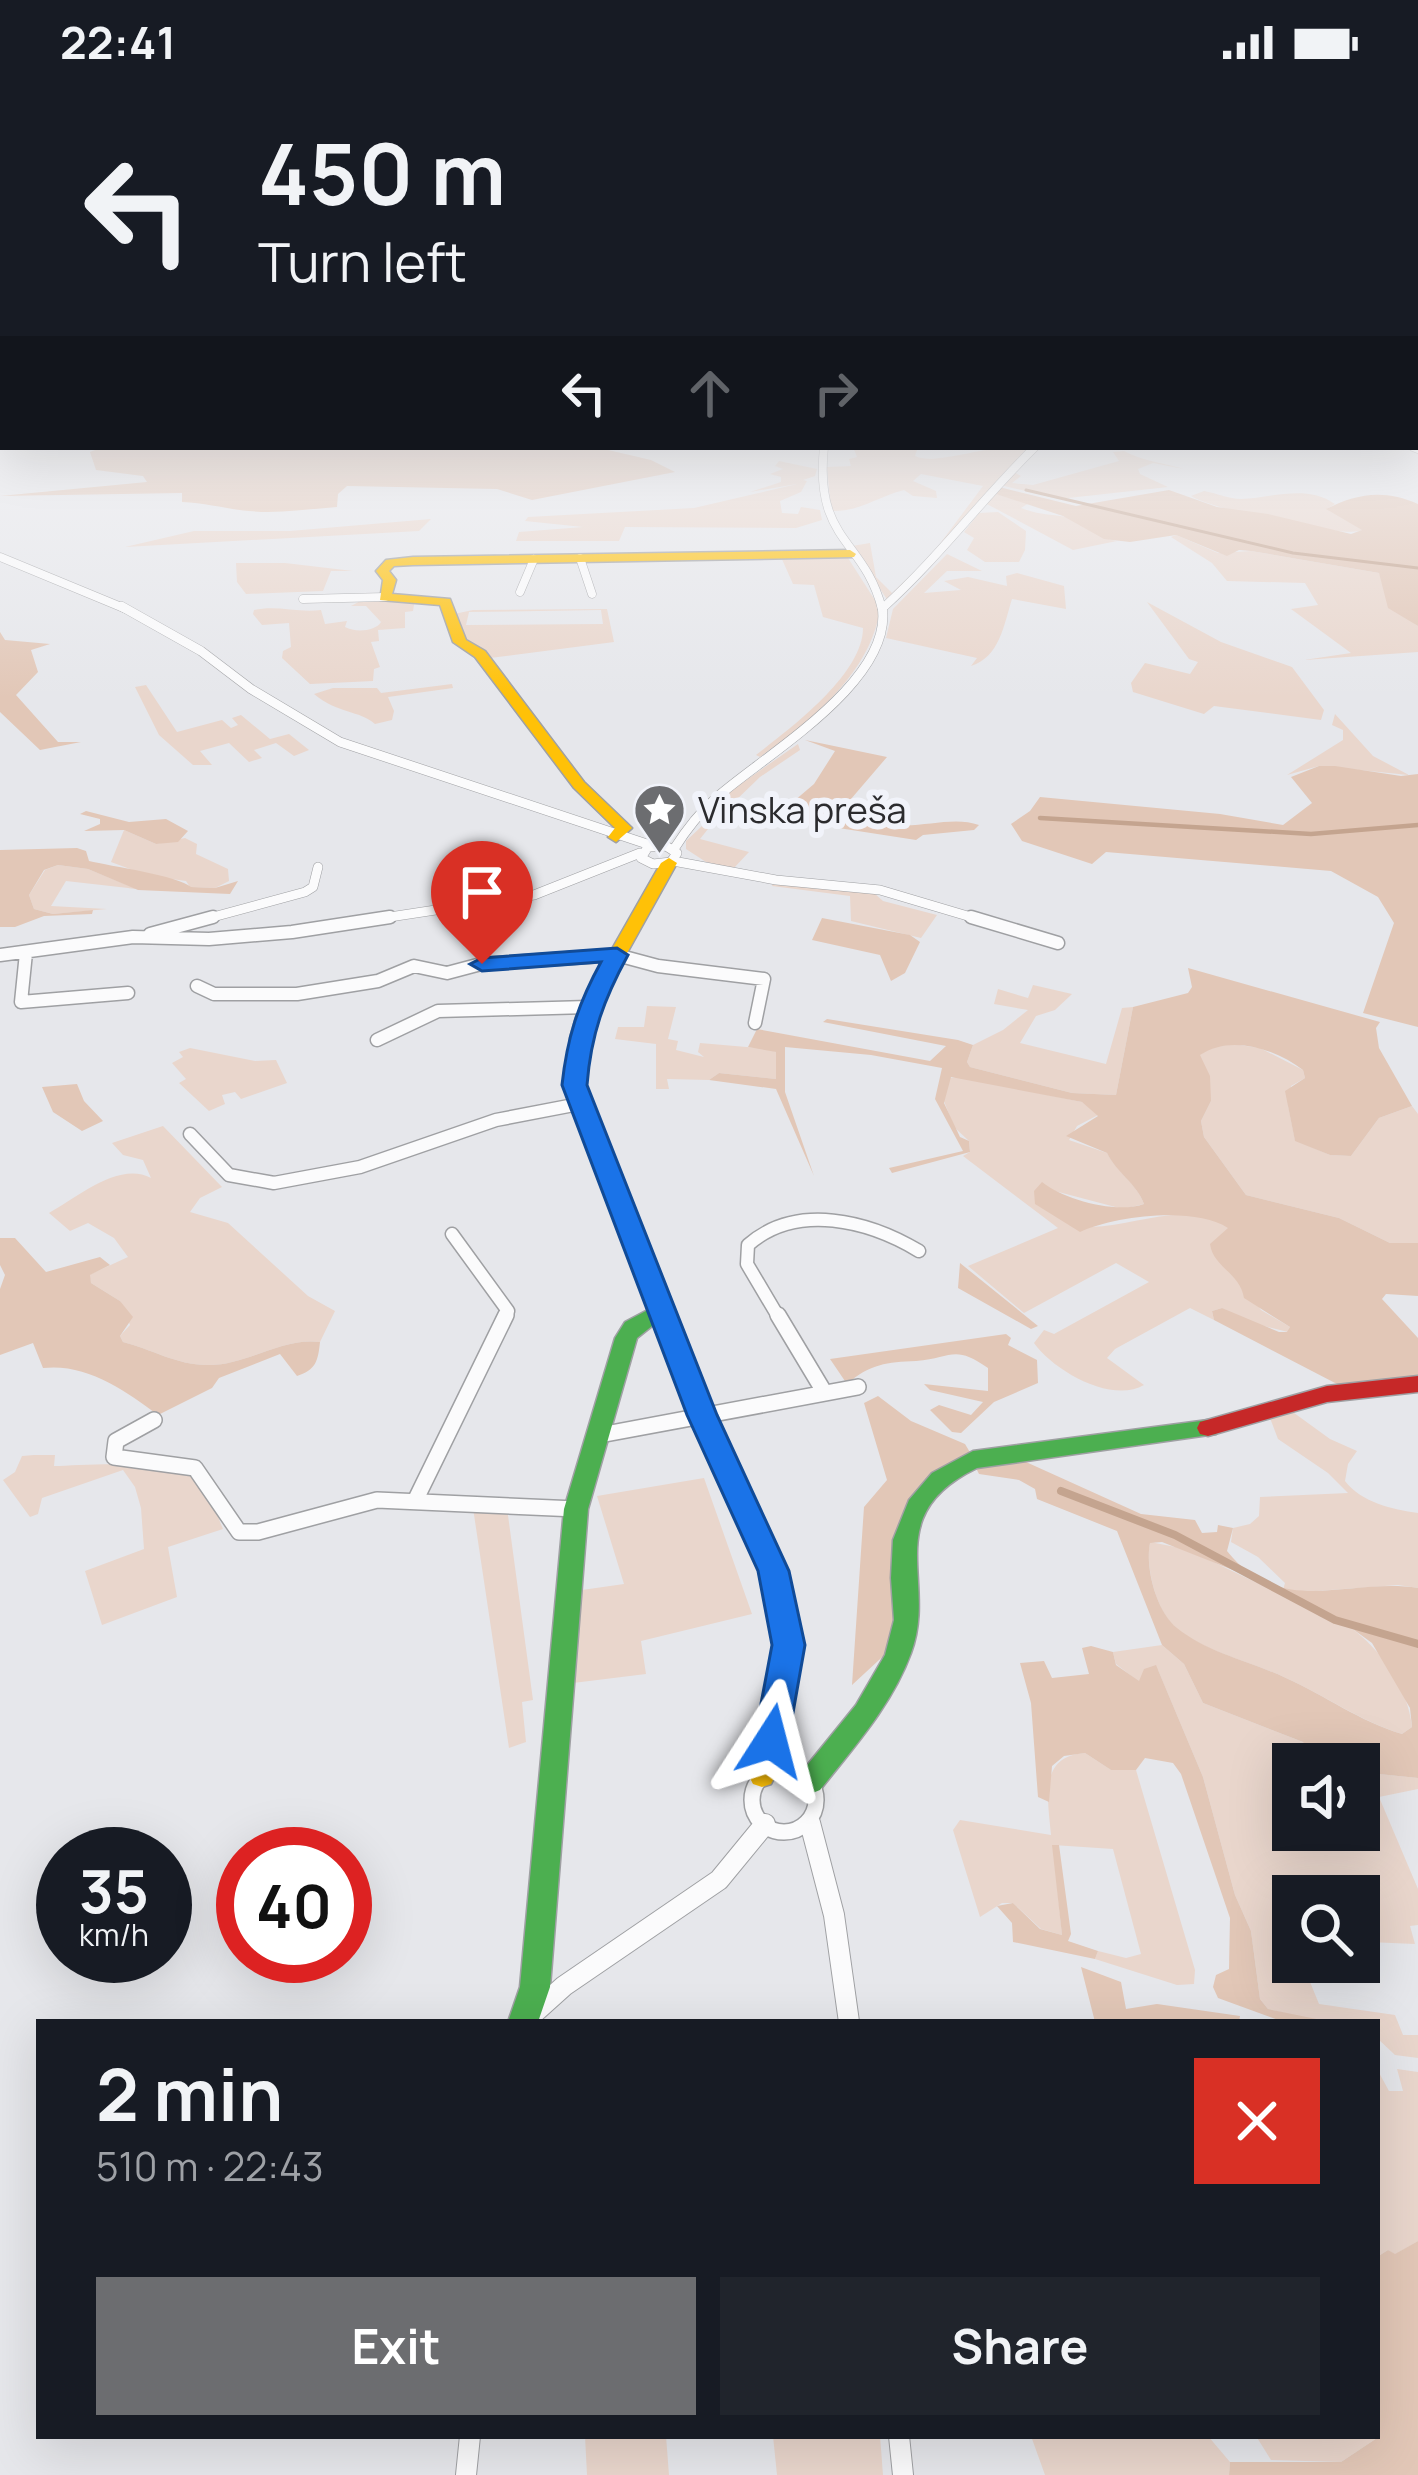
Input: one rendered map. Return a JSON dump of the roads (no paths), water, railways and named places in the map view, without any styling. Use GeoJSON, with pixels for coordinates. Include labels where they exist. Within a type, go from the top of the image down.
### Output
{"type":"FeatureCollection","features":[{"type":"Feature","properties":{"kind":"street"},"geometry":{"type":"LineString","coordinates":[[816,1854],[788,1830],[765,1824],[749,1800],[762,1776],[771,1741],[788,1645],[785,1612],[763,1544],[702,1415],[580,1104],[576,1064],[588,1007],[617,955],[658,858],[721,791],[790,742],[829,707],[873,650],[886,616],[884,607],[824,503],[824,476]]}},
{"type":"Feature","properties":{"kind":"street"},"geometry":{"type":"LineString","coordinates":[[884,607],[936,560],[1005,476]]}},
{"type":"Feature","properties":{"kind":"street"},"geometry":{"type":"LineString","coordinates":[[385,597],[390,580],[382,571],[390,563],[850,554]]}},
{"type":"Feature","properties":{"kind":"street"},"geometry":{"type":"LineString","coordinates":[[0,557],[137,615],[340,742],[619,838],[658,858],[776,880],[880,890],[1058,943]]}},
{"type":"Feature","properties":{"kind":"street"},"geometry":{"type":"LineString","coordinates":[[580,558],[592,594]]}},
{"type":"Feature","properties":{"kind":"street"},"geometry":{"type":"LineString","coordinates":[[520,592],[534,559]]}},
{"type":"Feature","properties":{"kind":"street"},"geometry":{"type":"LineString","coordinates":[[303,598],[446,602],[460,642],[480,654],[579,785],[624,827],[619,838]]}},
{"type":"Feature","properties":{"kind":"street"},"geometry":{"type":"LineString","coordinates":[[134,938],[209,939],[292,932],[534,895],[611,867],[658,858]]}},
{"type":"Feature","properties":{"kind":"street"},"geometry":{"type":"LineString","coordinates":[[0,955],[134,938],[305,892],[313,887],[318,867]]}},
{"type":"Feature","properties":{"kind":"street"},"geometry":{"type":"LineString","coordinates":[[26,953],[21,1002],[37,1005],[128,993]]}},
{"type":"Feature","properties":{"kind":"street"},"geometry":{"type":"LineString","coordinates":[[197,986],[214,994],[297,994],[378,981],[414,966],[447,973],[482,964],[617,955],[658,966],[764,979],[755,1023]]}},
{"type":"Feature","properties":{"kind":"street"},"geometry":{"type":"LineString","coordinates":[[377,1040],[438,1011],[588,1007]]}},
{"type":"Feature","properties":{"kind":"street"},"geometry":{"type":"LineString","coordinates":[[190,1134],[221,1172],[238,1179],[288,1182],[437,1144],[516,1115],[580,1104]]}},
{"type":"Feature","properties":{"kind":"street"},"geometry":{"type":"LineString","coordinates":[[823,1390],[747,1264],[748,1245],[756,1236],[782,1226],[825,1221],[880,1228],[919,1250]]}},
{"type":"Feature","properties":{"kind":"street"},"geometry":{"type":"LineString","coordinates":[[415,1501],[508,1311],[452,1234]]}},
{"type":"Feature","properties":{"kind":"street"},"geometry":{"type":"LineString","coordinates":[[524,2019],[535,1987],[576,1509],[626,1338],[633,1327],[661,1310]]}},
{"type":"Feature","properties":{"kind":"street"},"geometry":{"type":"LineString","coordinates":[[762,1776],[801,1777],[877,1699],[907,1630],[902,1562],[910,1514],[947,1470],[973,1460],[1103,1446],[1221,1426],[1327,1394],[1418,1384]]}},
{"type":"Feature","properties":{"kind":"street"},"geometry":{"type":"LineString","coordinates":[[599,1435],[858,1387]]}},
{"type":"Feature","properties":{"kind":"street"},"geometry":{"type":"LineString","coordinates":[[154,1420],[116,1441],[114,1457],[195,1468],[239,1532],[258,1532],[377,1500],[576,1509]]}},
{"type":"Feature","properties":{"kind":"street"},"geometry":{"type":"LineString","coordinates":[[771,1741],[818,1800],[809,1820],[834,1915],[849,2019]]}},
{"type":"Feature","properties":{"kind":"street"},"geometry":{"type":"LineString","coordinates":[[788,1830],[809,1820]]}},
{"type":"Feature","properties":{"kind":"street"},"geometry":{"type":"LineString","coordinates":[[526,2019],[564,1986],[718,1880],[765,1824]]}},
{"type":"Feature","properties":{"kind":"street"},"geometry":{"type":"LineString","coordinates":[[466,2475],[470,2439]]}},
{"type":"Feature","properties":{"kind":"street"},"geometry":{"type":"LineString","coordinates":[[898,2439],[903,2475]]}},
{"type":"Feature","properties":{"kind":"waterway"},"geometry":{"type":"LineString","coordinates":[[1026,490],[1293,553],[1418,568]]}},
{"type":"Feature","properties":{"kind":"waterway"},"geometry":{"type":"LineString","coordinates":[[1040,818],[1311,834],[1418,825]]}},
{"type":"Feature","properties":{"kind":"waterway"},"geometry":{"type":"LineString","coordinates":[[1061,1491],[1175,1535],[1335,1620],[1418,1644]]}},
{"type":"Feature","properties":{"kind":"place","name":"Vinska preša"},"geometry":{"type":"Point","coordinates":[659,855]}}]}
